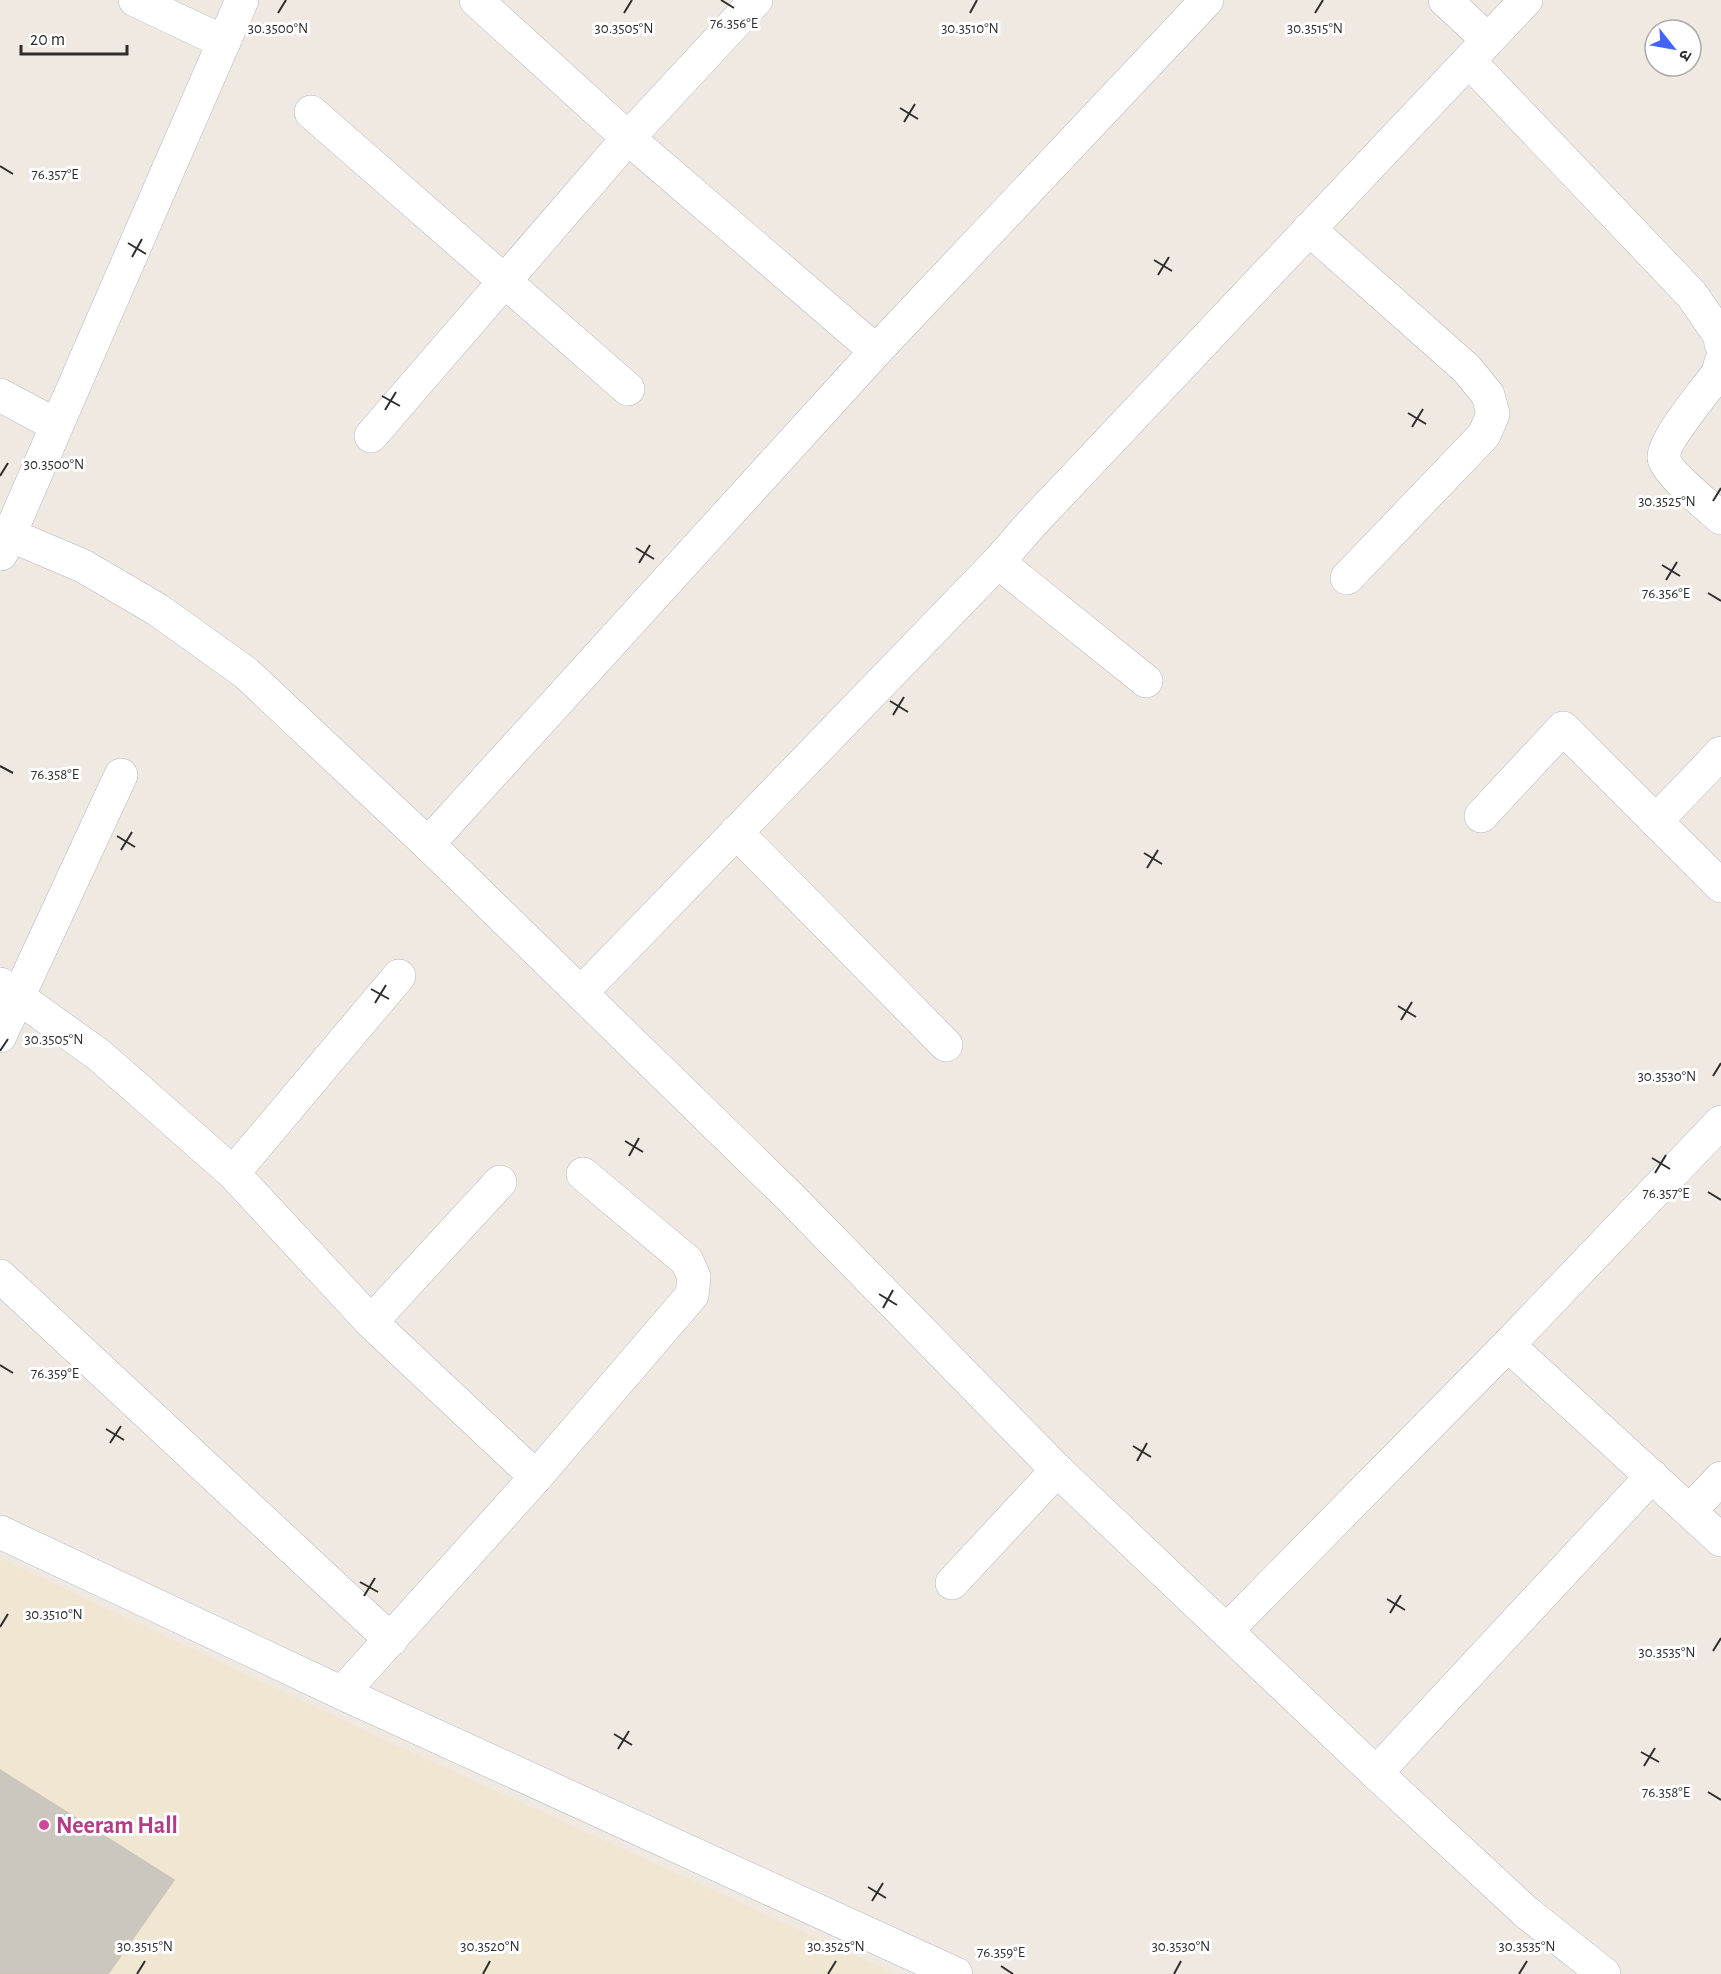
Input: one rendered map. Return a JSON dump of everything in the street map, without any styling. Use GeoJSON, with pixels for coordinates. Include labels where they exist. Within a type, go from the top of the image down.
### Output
{"type":"FeatureCollection","features":[{"type":"Feature","properties":{"kind":"street"},"geometry":{"type":"LineString","coordinates":[[135,0],[224,42]]}},
{"type":"Feature","properties":{"kind":"street"},"geometry":{"type":"LineString","coordinates":[[242,0],[5,546],[83,566],[158,610],[246,673],[428,844],[790,1197],[1057,1470],[1526,1912],[1604,1974]]}},
{"type":"Feature","properties":{"kind":"street"},"geometry":{"type":"LineString","coordinates":[[476,0],[628,138],[876,351]]}},
{"type":"Feature","properties":{"kind":"street"},"geometry":{"type":"LineString","coordinates":[[372,435],[628,138],[756,0]]}},
{"type":"Feature","properties":{"kind":"street"},"geometry":{"type":"LineString","coordinates":[[428,844],[876,351],[1207,0]]}},
{"type":"Feature","properties":{"kind":"street"},"geometry":{"type":"LineString","coordinates":[[1445,0],[1478,50],[1692,295],[1720,336],[1721,344]]}},
{"type":"Feature","properties":{"kind":"street"},"geometry":{"type":"LineString","coordinates":[[581,993],[998,562],[1033,522],[1526,0]]}},
{"type":"Feature","properties":{"kind":"street"},"geometry":{"type":"LineString","coordinates":[[311,112],[628,389]]}},
{"type":"Feature","properties":{"kind":"street"},"geometry":{"type":"LineString","coordinates":[[1309,229],[1467,369],[1488,395],[1493,414],[1484,435],[1347,578]]}},
{"type":"Feature","properties":{"kind":"street"},"geometry":{"type":"LineString","coordinates":[[1721,362],[1718,373],[1667,443],[1664,458],[1671,471],[1721,518]]}},
{"type":"Feature","properties":{"kind":"street"},"geometry":{"type":"LineString","coordinates":[[0,395],[56,424]]}},
{"type":"Feature","properties":{"kind":"street"},"geometry":{"type":"LineString","coordinates":[[998,562],[1146,681]]}},
{"type":"Feature","properties":{"kind":"street"},"geometry":{"type":"LineString","coordinates":[[1481,816],[1563,728],[1721,886]]}},
{"type":"Feature","properties":{"kind":"street"},"geometry":{"type":"LineString","coordinates":[[1656,821],[1721,753]]}},
{"type":"Feature","properties":{"kind":"street"},"geometry":{"type":"LineString","coordinates":[[0,1036],[9,991],[121,775]]}},
{"type":"Feature","properties":{"kind":"street"},"geometry":{"type":"LineString","coordinates":[[735,832],[946,1045]]}},
{"type":"Feature","properties":{"kind":"street"},"geometry":{"type":"LineString","coordinates":[[233,1173],[399,976]]}},
{"type":"Feature","properties":{"kind":"street"},"geometry":{"type":"LineString","coordinates":[[9,991],[99,1055],[233,1173],[371,1322],[536,1477]]}},
{"type":"Feature","properties":{"kind":"street"},"geometry":{"type":"LineString","coordinates":[[1227,1630],[1508,1345],[1721,1122]]}},
{"type":"Feature","properties":{"kind":"street"},"geometry":{"type":"LineString","coordinates":[[342,1693],[536,1477],[692,1295],[694,1277],[687,1261],[582,1174]]}},
{"type":"Feature","properties":{"kind":"street"},"geometry":{"type":"LineString","coordinates":[[371,1322],[500,1182]]}},
{"type":"Feature","properties":{"kind":"street"},"geometry":{"type":"LineString","coordinates":[[0,1276],[391,1640]]}},
{"type":"Feature","properties":{"kind":"street"},"geometry":{"type":"LineString","coordinates":[[1508,1345],[1721,1540]]}},
{"type":"Feature","properties":{"kind":"street"},"geometry":{"type":"LineString","coordinates":[[952,1583],[1057,1470]]}},
{"type":"Feature","properties":{"kind":"street"},"geometry":{"type":"LineString","coordinates":[[1376,1773],[1652,1476]]}},
{"type":"Feature","properties":{"kind":"street"},"geometry":{"type":"LineString","coordinates":[[1690,1511],[1721,1478]]}},
{"type":"Feature","properties":{"kind":"street"},"geometry":{"type":"LineString","coordinates":[[0,1532],[342,1693],[956,1974]]}},
{"type":"Feature","properties":{"kind":"shaded area"},"geometry":{"type":"Polygon","coordinates":[[[0,1558],[385,1740],[896,1974],[0,1974],[0,1558]]]}},
{"type":"Feature","properties":{"kind":"building","name":"Neeram Hall"},"geometry":{"type":"Polygon","coordinates":[[[0,1770],[174,1880],[108,1974],[0,1974],[0,1770]]]}},
{"type":"Feature","properties":{"kind":"place","name":"Neeram Hall"},"geometry":{"type":"Point","coordinates":[44,1825]}}]}
